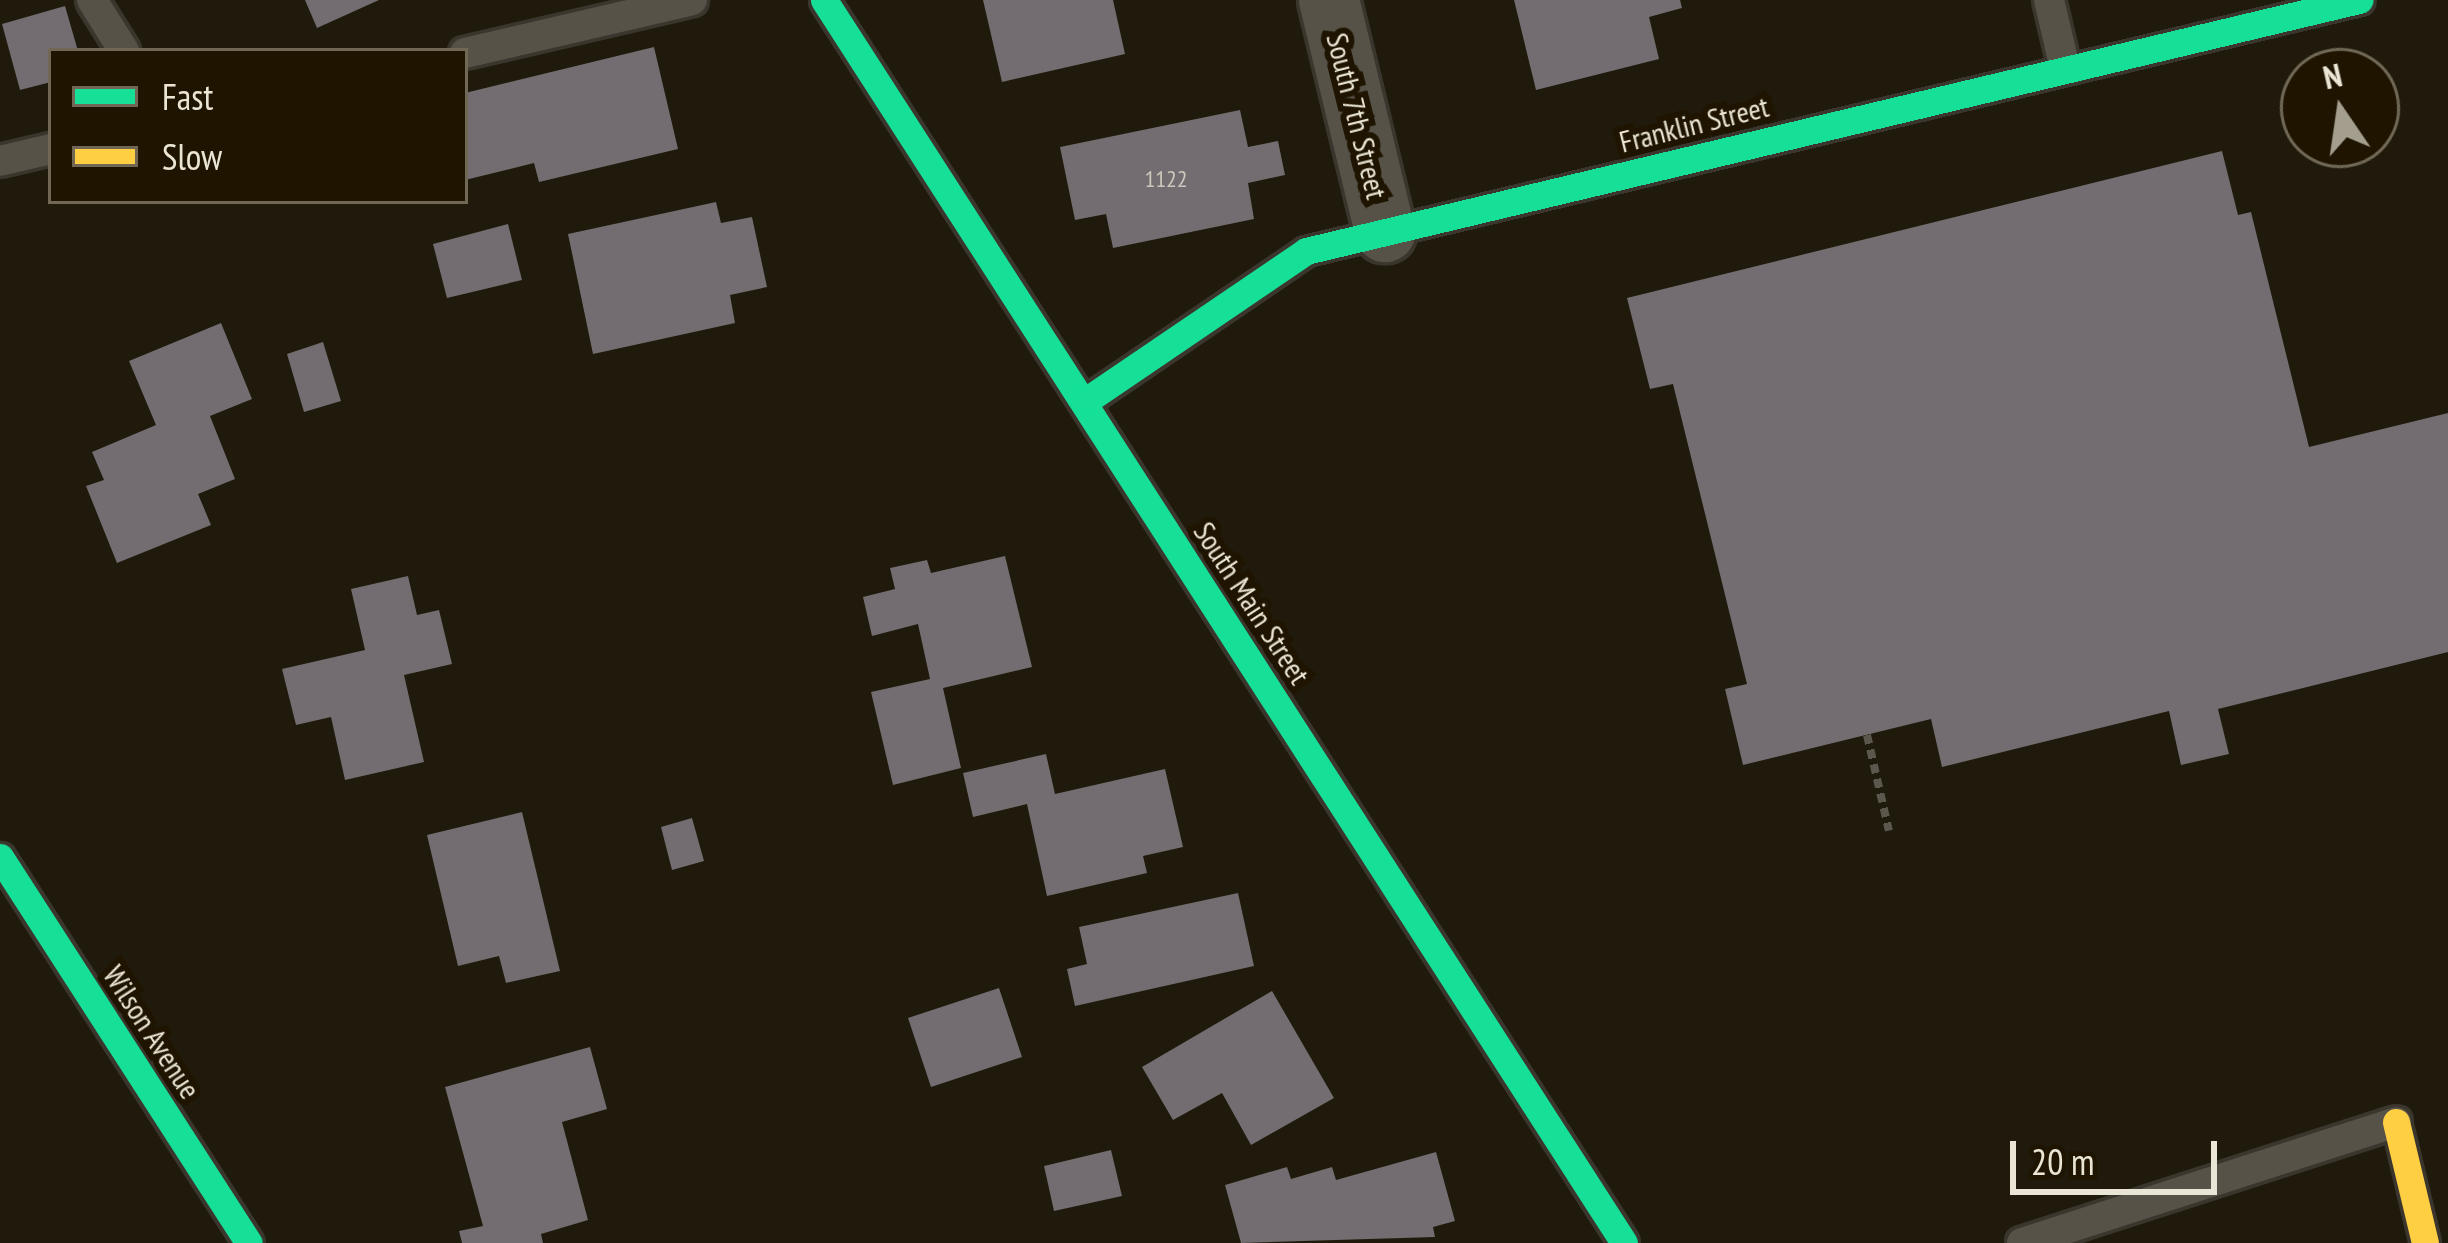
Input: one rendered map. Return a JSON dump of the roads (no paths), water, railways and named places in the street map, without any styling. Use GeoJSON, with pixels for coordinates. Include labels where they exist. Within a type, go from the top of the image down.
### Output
{"type":"FeatureCollection","features":[{"type":"Feature","properties":{"kind":"street","name":"South Main Street"},"geometry":{"type":"LineString","coordinates":[[824,0],[1624,1243]]}},
{"type":"Feature","properties":{"kind":"street","name":"South 7th Street"},"geometry":{"type":"LineString","coordinates":[[1329,0],[1385,232]]}},
{"type":"Feature","properties":{"kind":"street","name":"Franklin Street"},"geometry":{"type":"LineString","coordinates":[[1084,402],[1306,251],[2360,0]]}},
{"type":"Feature","properties":{"kind":"street","name":"Wilson Avenue"},"geometry":{"type":"LineString","coordinates":[[0,856],[249,1243]]}},
{"type":"Feature","properties":{"kind":"street"},"geometry":{"type":"LineString","coordinates":[[2396,1122],[2425,1243]]}},
{"type":"Feature","properties":{"kind":"lane"},"geometry":{"type":"LineString","coordinates":[[92,0],[122,48]]}},
{"type":"Feature","properties":{"kind":"lane"},"geometry":{"type":"LineString","coordinates":[[468,52],[692,0]]}},
{"type":"Feature","properties":{"kind":"lane"},"geometry":{"type":"LineString","coordinates":[[2049,0],[2065,68]]}},
{"type":"Feature","properties":{"kind":"lane"},"geometry":{"type":"LineString","coordinates":[[0,161],[48,150]]}},
{"type":"Feature","properties":{"kind":"lane"},"geometry":{"type":"LineString","coordinates":[[2022,1243],[2396,1122]]}}]}
